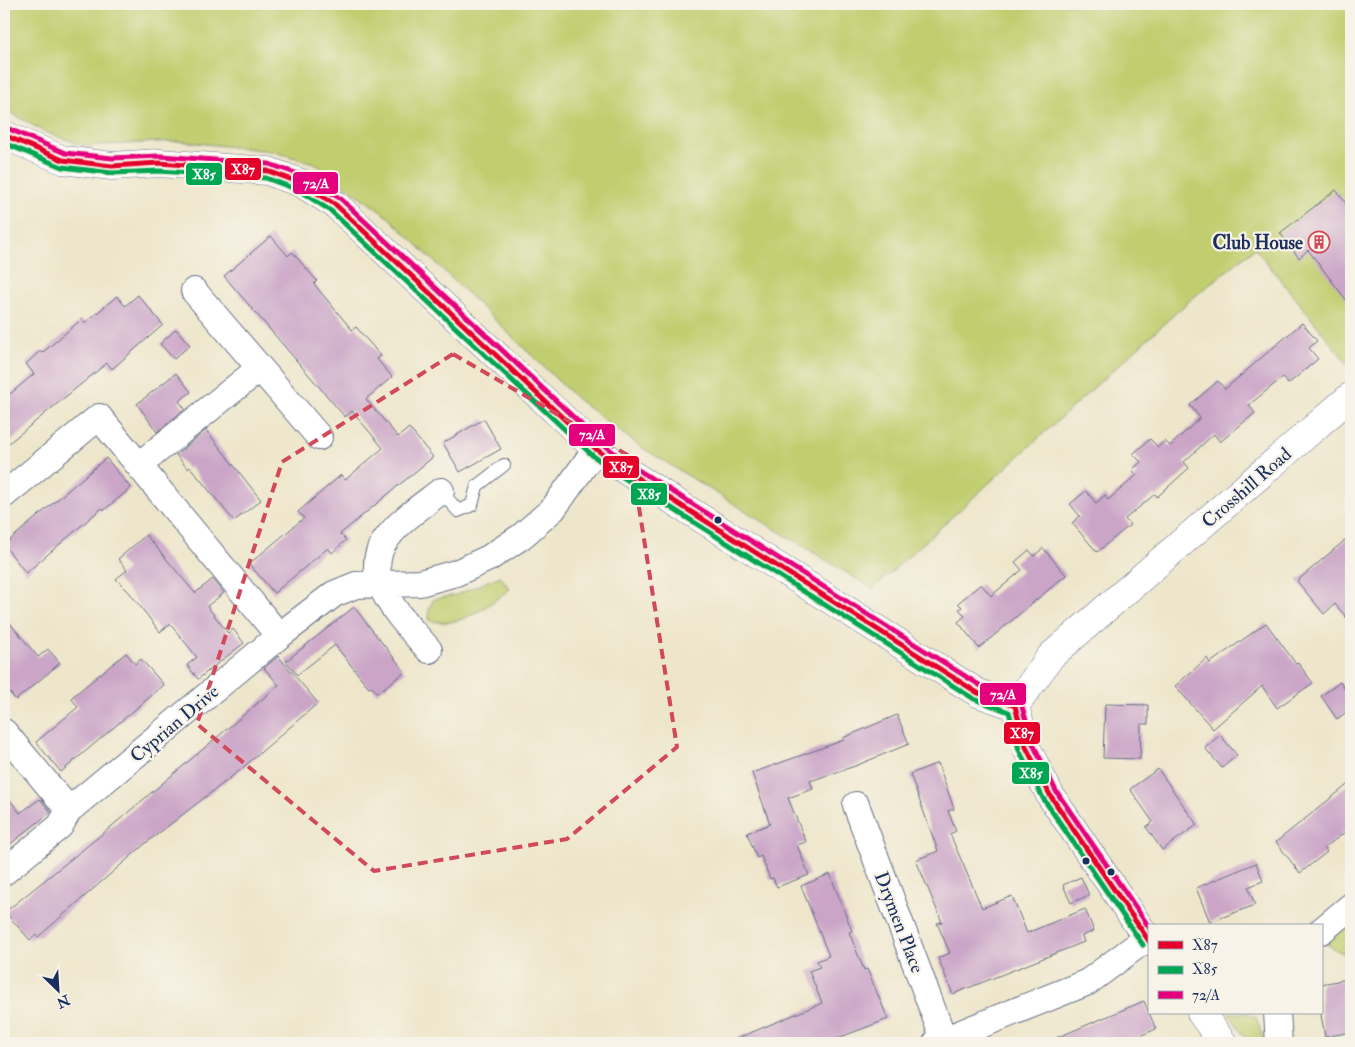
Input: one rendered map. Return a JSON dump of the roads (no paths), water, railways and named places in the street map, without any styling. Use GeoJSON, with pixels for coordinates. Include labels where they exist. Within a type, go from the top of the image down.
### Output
{"type":"FeatureCollection","features":[{"type":"Feature","properties":{"kind":"main road"},"geometry":{"type":"LineString","coordinates":[[4,135],[63,160],[112,166],[159,163],[268,171],[301,183],[336,205],[596,449],[628,472],[978,693],[1015,706],[1026,746],[1050,795],[1148,939]]}},
{"type":"Feature","properties":{"kind":"main road","name":"Crosshill Road"},"geometry":{"type":"LineString","coordinates":[[1015,706],[1052,656],[1351,396]]}},
{"type":"Feature","properties":{"kind":"main road"},"geometry":{"type":"LineString","coordinates":[[1202,1014],[1223,1043]]}},
{"type":"Feature","properties":{"kind":"street"},"geometry":{"type":"LineString","coordinates":[[194,291],[319,437]]}},
{"type":"Feature","properties":{"kind":"street"},"geometry":{"type":"LineString","coordinates":[[139,465],[259,369]]}},
{"type":"Feature","properties":{"kind":"street"},"geometry":{"type":"LineString","coordinates":[[4,495],[99,417],[279,636]]}},
{"type":"Feature","properties":{"kind":"street","name":"Cyprian Drive"},"geometry":{"type":"LineString","coordinates":[[4,872],[60,826],[68,810],[279,636],[344,588],[380,583],[420,583],[456,573],[488,558],[522,536],[553,509],[596,449]]}},
{"type":"Feature","properties":{"kind":"street"},"geometry":{"type":"LineString","coordinates":[[429,650],[389,602],[380,583],[380,550],[387,538],[440,491]]}},
{"type":"Feature","properties":{"kind":"street"},"geometry":{"type":"LineString","coordinates":[[4,732],[68,810]]}},
{"type":"Feature","properties":{"kind":"street","name":"Drymen Place"},"geometry":{"type":"LineString","coordinates":[[856,805],[940,1042]]}},
{"type":"Feature","properties":{"kind":"street"},"geometry":{"type":"LineString","coordinates":[[1322,930],[1351,906]]}},
{"type":"Feature","properties":{"kind":"street"},"geometry":{"type":"LineString","coordinates":[[940,1042],[1088,982],[1148,939]]}},
{"type":"Feature","properties":{"kind":"street"},"geometry":{"type":"LineString","coordinates":[[1277,1014],[1279,1043]]}},
{"type":"Feature","properties":{"kind":"lane"},"geometry":{"type":"LineString","coordinates":[[440,491],[458,511],[472,505],[477,486],[504,465]]}},
{"type":"Feature","properties":{"kind":"place","name":"Club House"},"geometry":{"type":"Point","coordinates":[1319,242]}}]}
